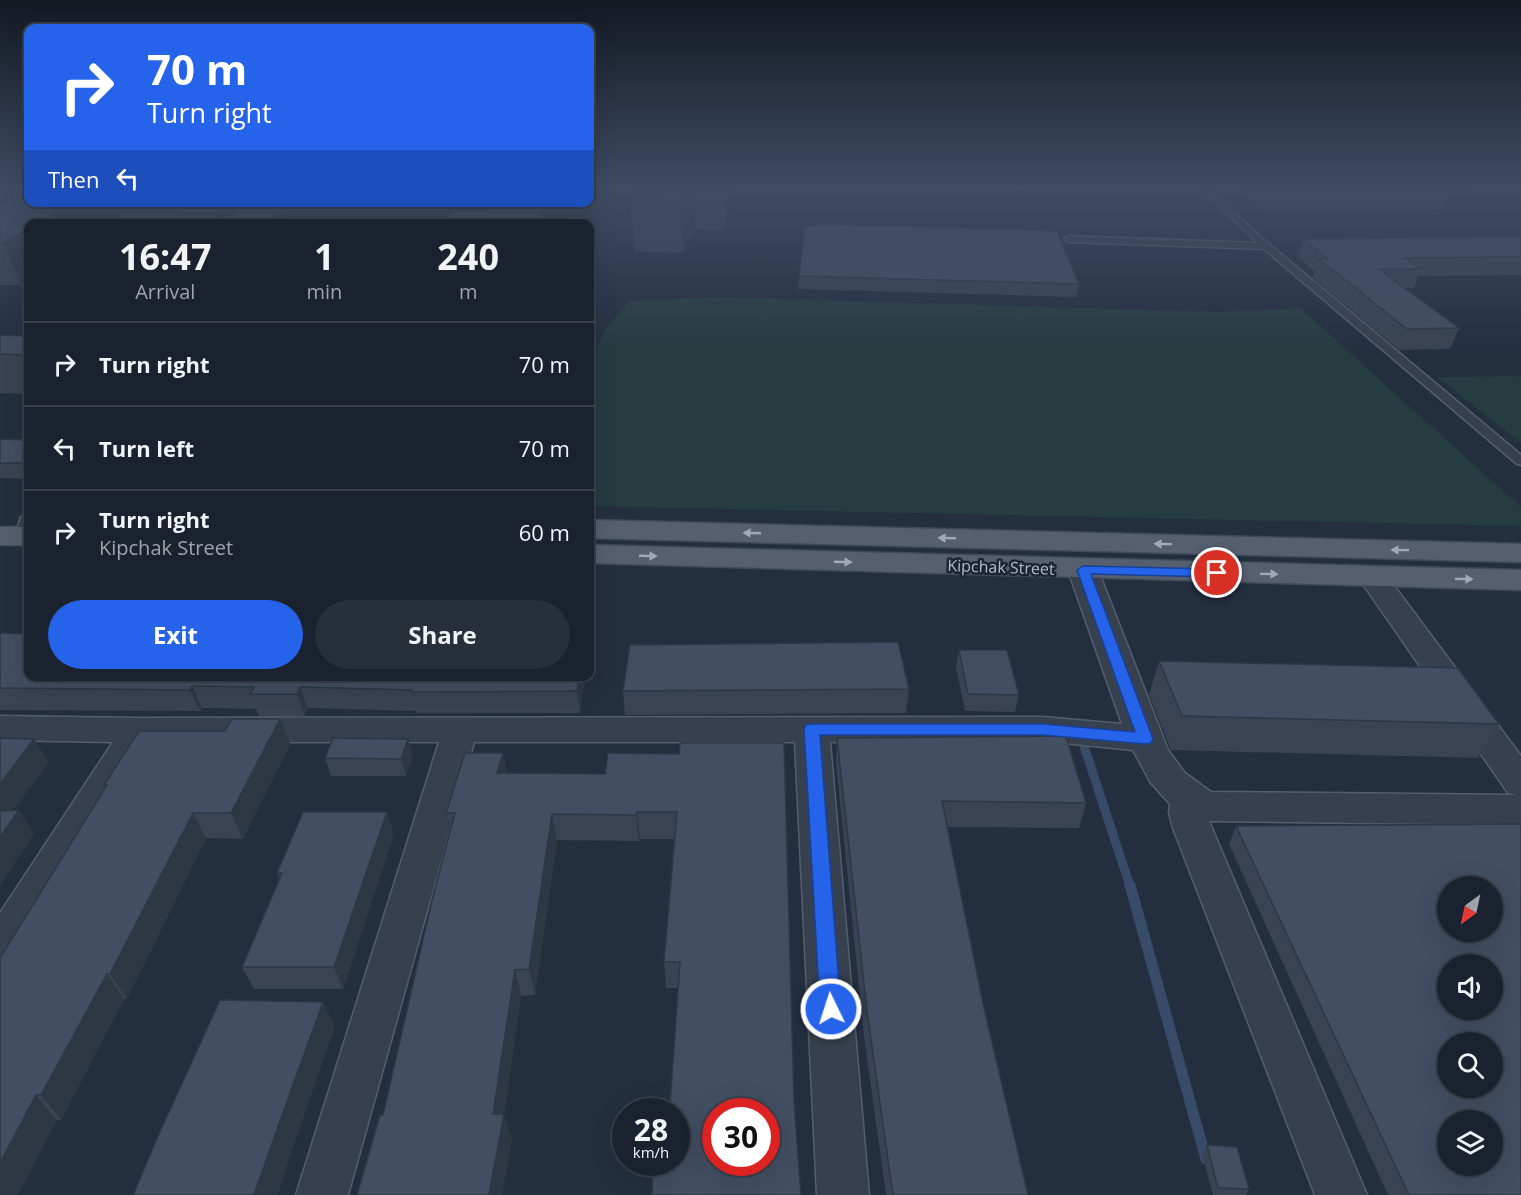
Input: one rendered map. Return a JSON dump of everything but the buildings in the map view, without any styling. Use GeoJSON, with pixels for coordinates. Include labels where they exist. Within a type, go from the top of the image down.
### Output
{"type":"FeatureCollection","features":[{"type":"Feature","properties":{"kind":"main road","name":"Kipchak Street"},"geometry":{"type":"LineString","coordinates":[[594,529],[996,553],[1083,570],[1521,580]]}},
{"type":"Feature","properties":{"kind":"main road","name":"Kipchak Street"},"geometry":{"type":"LineString","coordinates":[[594,554],[1521,553]]}},
{"type":"Feature","properties":{"kind":"street"},"geometry":{"type":"LineString","coordinates":[[1083,570],[1145,739],[1171,784],[1189,800],[1202,806],[1216,808],[1521,810]]}},
{"type":"Feature","properties":{"kind":"street"},"geometry":{"type":"LineString","coordinates":[[1373,576],[1521,783]]}},
{"type":"Feature","properties":{"kind":"street"},"geometry":{"type":"LineString","coordinates":[[0,728],[139,730],[812,729],[1081,732],[1145,739]]}},
{"type":"Feature","properties":{"kind":"street"},"geometry":{"type":"LineString","coordinates":[[812,729],[843,1195]]}},
{"type":"Feature","properties":{"kind":"street"},"geometry":{"type":"LineString","coordinates":[[0,949],[139,730]]}},
{"type":"Feature","properties":{"kind":"street"},"geometry":{"type":"LineString","coordinates":[[322,1195],[460,730]]}},
{"type":"Feature","properties":{"kind":"street"},"geometry":{"type":"LineString","coordinates":[[1189,800],[1188,813],[1192,828],[1341,1195]]}},
{"type":"Feature","properties":{"kind":"lane"},"geometry":{"type":"LineString","coordinates":[[1231,245],[1266,246],[1521,461]]}},
{"type":"Feature","properties":{"kind":"green space"},"geometry":{"type":"Polygon","coordinates":[[[716,297],[1218,312],[1300,308],[1521,507],[1521,526],[594,506],[594,358],[604,331],[629,301],[716,297]]]}},
{"type":"Feature","properties":{"kind":"green space"},"geometry":{"type":"Polygon","coordinates":[[[1521,376],[1521,443],[1437,377],[1521,376]]]}},
{"type":"Feature","properties":{"kind":"waterway"},"geometry":{"type":"LineString","coordinates":[[1084,746],[1130,886]]}},
{"type":"Feature","properties":{"kind":"waterway"},"geometry":{"type":"LineString","coordinates":[[1130,885],[1206,1159]]}},
{"type":"Feature","properties":{"kind":"route"},"geometry":{"type":"LineString","coordinates":[[831,1009],[812,729],[1043,729],[1145,739],[1083,570],[1217,573]]}}]}
